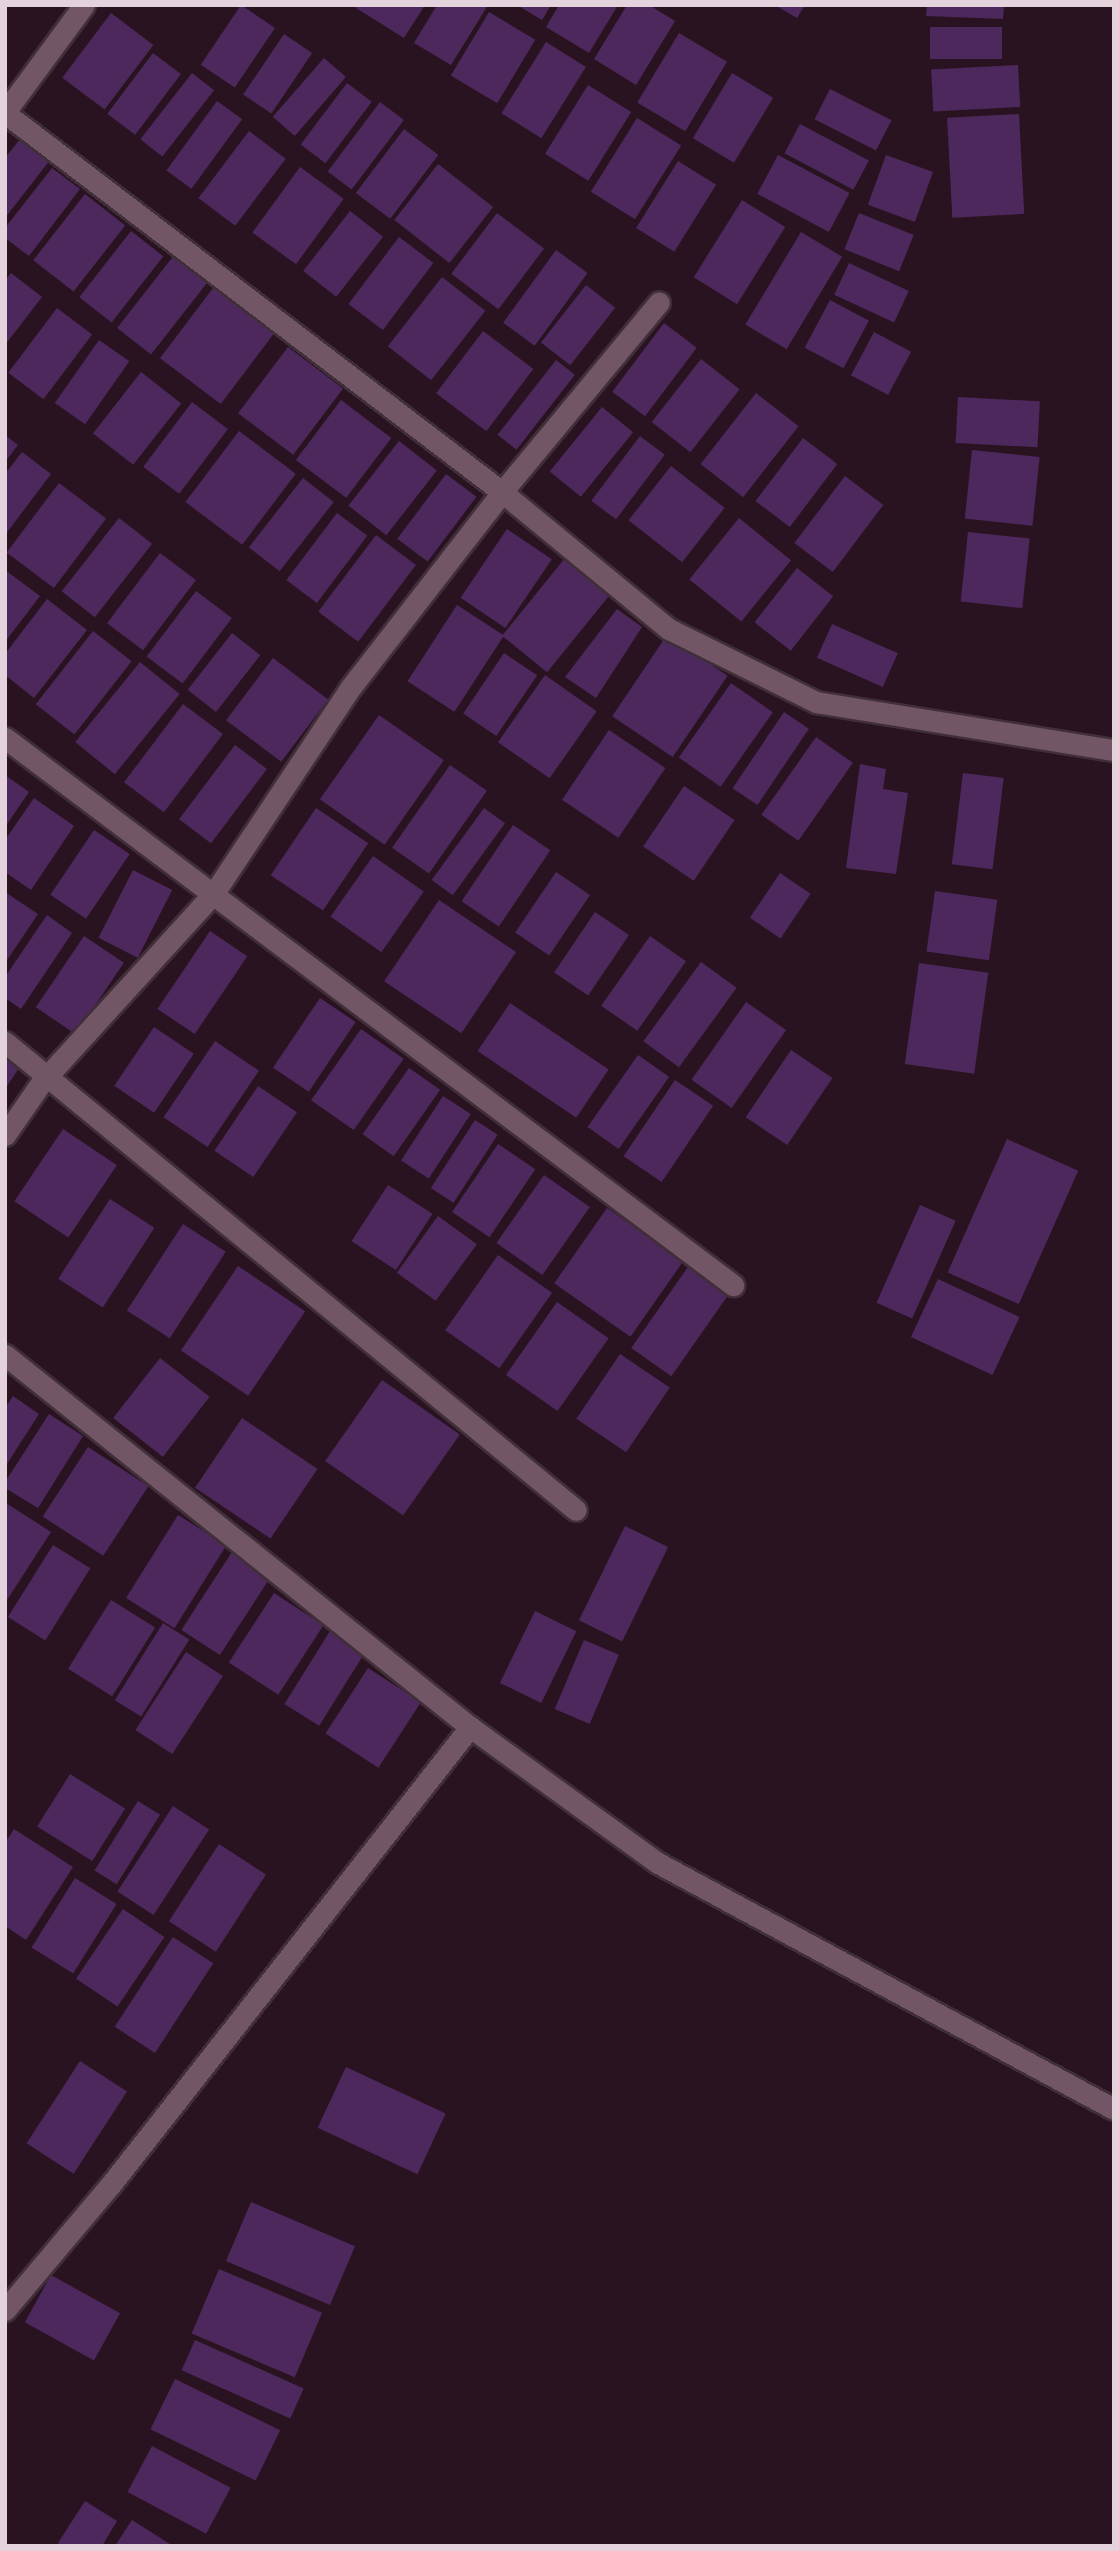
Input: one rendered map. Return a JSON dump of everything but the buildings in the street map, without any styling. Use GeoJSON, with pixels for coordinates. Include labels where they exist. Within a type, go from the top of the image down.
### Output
{"type":"FeatureCollection","features":[{"type":"Feature","properties":{"kind":"street"},"geometry":{"type":"LineString","coordinates":[[84,5],[5,113],[502,492],[669,629],[816,702],[1114,750]]}},
{"type":"Feature","properties":{"kind":"street"},"geometry":{"type":"LineString","coordinates":[[5,1135],[48,1075],[214,893],[351,687],[502,492],[659,302]]}},
{"type":"Feature","properties":{"kind":"street"},"geometry":{"type":"LineString","coordinates":[[5,738],[733,1285]]}},
{"type":"Feature","properties":{"kind":"street"},"geometry":{"type":"LineString","coordinates":[[5,1042],[576,1510]]}},
{"type":"Feature","properties":{"kind":"street"},"geometry":{"type":"LineString","coordinates":[[5,1355],[470,1727],[659,1863],[1114,2109]]}},
{"type":"Feature","properties":{"kind":"street"},"geometry":{"type":"LineString","coordinates":[[5,2310],[112,2183],[470,1727]]}}]}
